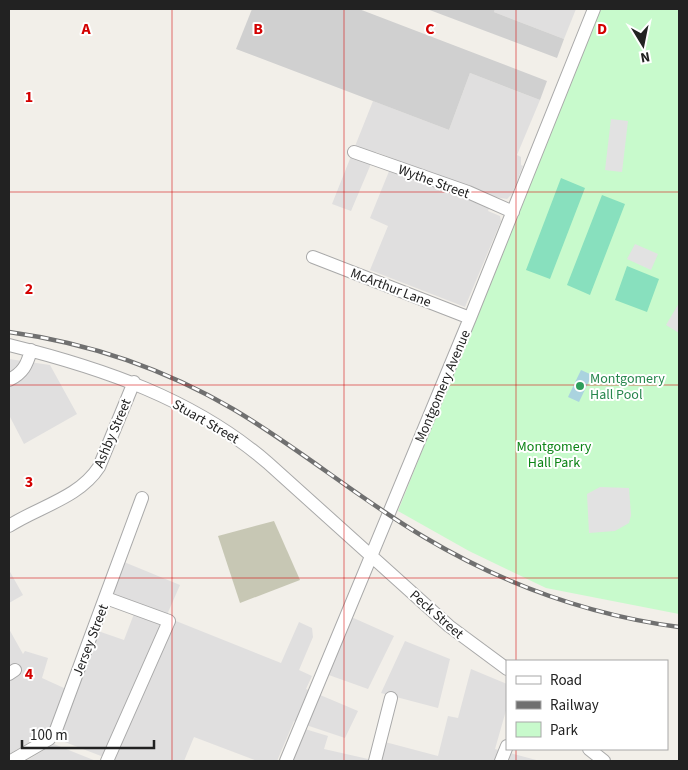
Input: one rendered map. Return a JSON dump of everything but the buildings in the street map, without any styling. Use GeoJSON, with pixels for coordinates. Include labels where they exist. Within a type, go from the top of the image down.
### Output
{"type":"FeatureCollection","features":[{"type":"Feature","properties":{"kind":"street","name":"Montgomery Avenue"},"geometry":{"type":"LineString","coordinates":[[286,761],[470,318],[594,9]]}},
{"type":"Feature","properties":{"kind":"street","name":"Wythe Street"},"geometry":{"type":"LineString","coordinates":[[354,152],[468,192],[513,212]]}},
{"type":"Feature","properties":{"kind":"street","name":"McArthur Lane"},"geometry":{"type":"LineString","coordinates":[[313,256],[470,318]]}},
{"type":"Feature","properties":{"kind":"street","name":"Stuart Street"},"geometry":{"type":"LineString","coordinates":[[9,345],[93,367],[134,382],[201,417],[244,444],[371,555]]}},
{"type":"Feature","properties":{"kind":"street"},"geometry":{"type":"LineString","coordinates":[[9,380],[23,370],[28,363],[31,350]]}},
{"type":"Feature","properties":{"kind":"street","name":"Ashby Street"},"geometry":{"type":"LineString","coordinates":[[9,526],[70,494],[91,480],[99,467],[134,382]]}},
{"type":"Feature","properties":{"kind":"street","name":"Jersey Street"},"geometry":{"type":"LineString","coordinates":[[11,761],[49,739],[56,730],[142,498]]}},
{"type":"Feature","properties":{"kind":"street","name":"Peck Street"},"geometry":{"type":"LineString","coordinates":[[371,555],[459,634],[506,668]]}},
{"type":"Feature","properties":{"kind":"street"},"geometry":{"type":"LineString","coordinates":[[106,598],[168,620],[107,761]]}},
{"type":"Feature","properties":{"kind":"street"},"geometry":{"type":"LineString","coordinates":[[374,761],[391,698]]}},
{"type":"Feature","properties":{"kind":"street"},"geometry":{"type":"LineString","coordinates":[[501,761],[506,748]]}},
{"type":"Feature","properties":{"kind":"street"},"geometry":{"type":"LineString","coordinates":[[590,750],[604,761]]}},
{"type":"Feature","properties":{"kind":"shaded area"},"geometry":{"type":"Polygon","coordinates":[[[252,9],[359,9],[547,81],[540,100],[470,73],[449,130],[236,49],[252,9]]]}},
{"type":"Feature","properties":{"kind":"shaded area"},"geometry":{"type":"Polygon","coordinates":[[[427,9],[495,9],[494,12],[564,39],[557,58],[427,9]]]}},
{"type":"Feature","properties":{"kind":"shaded area"},"geometry":{"type":"Polygon","coordinates":[[[495,9],[576,9],[564,39],[494,12],[495,9]]]}},
{"type":"Feature","properties":{"kind":"shaded area"},"geometry":{"type":"Polygon","coordinates":[[[470,73],[540,100],[517,155],[521,157],[521,165],[523,166],[512,194],[507,199],[494,197],[488,211],[500,216],[501,221],[465,307],[370,270],[388,226],[370,218],[394,159],[376,152],[351,211],[332,204],[373,101],[449,130],[470,73]]]}},
{"type":"Feature","properties":{"kind":"shaded area"},"geometry":{"type":"Polygon","coordinates":[[[611,119],[628,121],[622,172],[605,170],[611,119]]]}},
{"type":"Feature","properties":{"kind":"shaded area"},"geometry":{"type":"Polygon","coordinates":[[[635,244],[658,254],[651,270],[627,259],[635,244]]]}},
{"type":"Feature","properties":{"kind":"shaded area"},"geometry":{"type":"Polygon","coordinates":[[[679,303],[679,333],[666,325],[679,303]]]}},
{"type":"Feature","properties":{"kind":"shaded area"},"geometry":{"type":"Polygon","coordinates":[[[9,359],[50,365],[77,414],[24,444],[9,415],[9,359]]]}},
{"type":"Feature","properties":{"kind":"shaded area"},"geometry":{"type":"Polygon","coordinates":[[[600,487],[629,488],[631,515],[629,523],[615,531],[589,533],[587,494],[600,487]]]}},
{"type":"Feature","properties":{"kind":"shaded area"},"geometry":{"type":"Polygon","coordinates":[[[274,521],[300,580],[240,603],[218,536],[274,521]]]}},
{"type":"Feature","properties":{"kind":"shaded area"},"geometry":{"type":"Polygon","coordinates":[[[124,562],[180,585],[166,617],[281,663],[299,622],[312,628],[313,637],[299,670],[312,676],[306,689],[358,711],[345,738],[294,721],[277,761],[257,761],[194,737],[184,761],[114,761],[44,734],[9,754],[9,629],[23,654],[25,651],[48,658],[42,678],[75,693],[98,631],[124,640],[137,606],[110,598],[124,562]]]}},
{"type":"Feature","properties":{"kind":"shaded area"},"geometry":{"type":"Polygon","coordinates":[[[9,570],[23,595],[9,603],[9,570]]]}},
{"type":"Feature","properties":{"kind":"shaded area"},"geometry":{"type":"Polygon","coordinates":[[[349,616],[394,636],[368,689],[326,674],[349,616]]]}},
{"type":"Feature","properties":{"kind":"shaded area"},"geometry":{"type":"Polygon","coordinates":[[[405,641],[450,659],[438,708],[381,693],[405,641]]]}},
{"type":"Feature","properties":{"kind":"shaded area"},"geometry":{"type":"Polygon","coordinates":[[[471,669],[506,684],[506,710],[495,749],[540,761],[379,761],[385,742],[438,756],[448,716],[458,718],[471,669]]]}},
{"type":"Feature","properties":{"kind":"shaded area"},"geometry":{"type":"Polygon","coordinates":[[[305,729],[328,736],[324,749],[377,761],[292,761],[305,729]]]}},
{"type":"Feature","properties":{"kind":"shaded area"},"geometry":{"type":"Polygon","coordinates":[[[54,744],[76,753],[96,761],[26,761],[54,744]]]}},
{"type":"Feature","properties":{"kind":"green space","name":"Montgomery Hall Park"},"geometry":{"type":"Polygon","coordinates":[[[599,9],[679,9],[679,614],[546,588],[469,551],[398,511],[599,9]]]}},
{"type":"Feature","properties":{"kind":"green space"},"geometry":{"type":"Polygon","coordinates":[[[561,178],[585,188],[550,279],[526,270],[561,178]]]}},
{"type":"Feature","properties":{"kind":"green space"},"geometry":{"type":"Polygon","coordinates":[[[602,195],[625,204],[590,295],[567,285],[602,195]]]}},
{"type":"Feature","properties":{"kind":"green space"},"geometry":{"type":"Polygon","coordinates":[[[627,266],[659,279],[647,312],[615,300],[627,266]]]}},
{"type":"Feature","properties":{"kind":"water","name":"Montgomery Hall Pool"},"geometry":{"type":"Polygon","coordinates":[[[581,370],[592,375],[579,402],[568,397],[581,370]]]}},
{"type":"Feature","properties":{"kind":"railway"},"geometry":{"type":"LineString","coordinates":[[9,332],[96,350],[180,381],[207,394],[257,424],[424,537],[454,554],[516,583],[580,606],[645,622],[679,627]]}},
{"type":"Feature","properties":{"kind":"place","name":"Montgomery Hall Pool"},"geometry":{"type":"Point","coordinates":[580,386]}}]}
